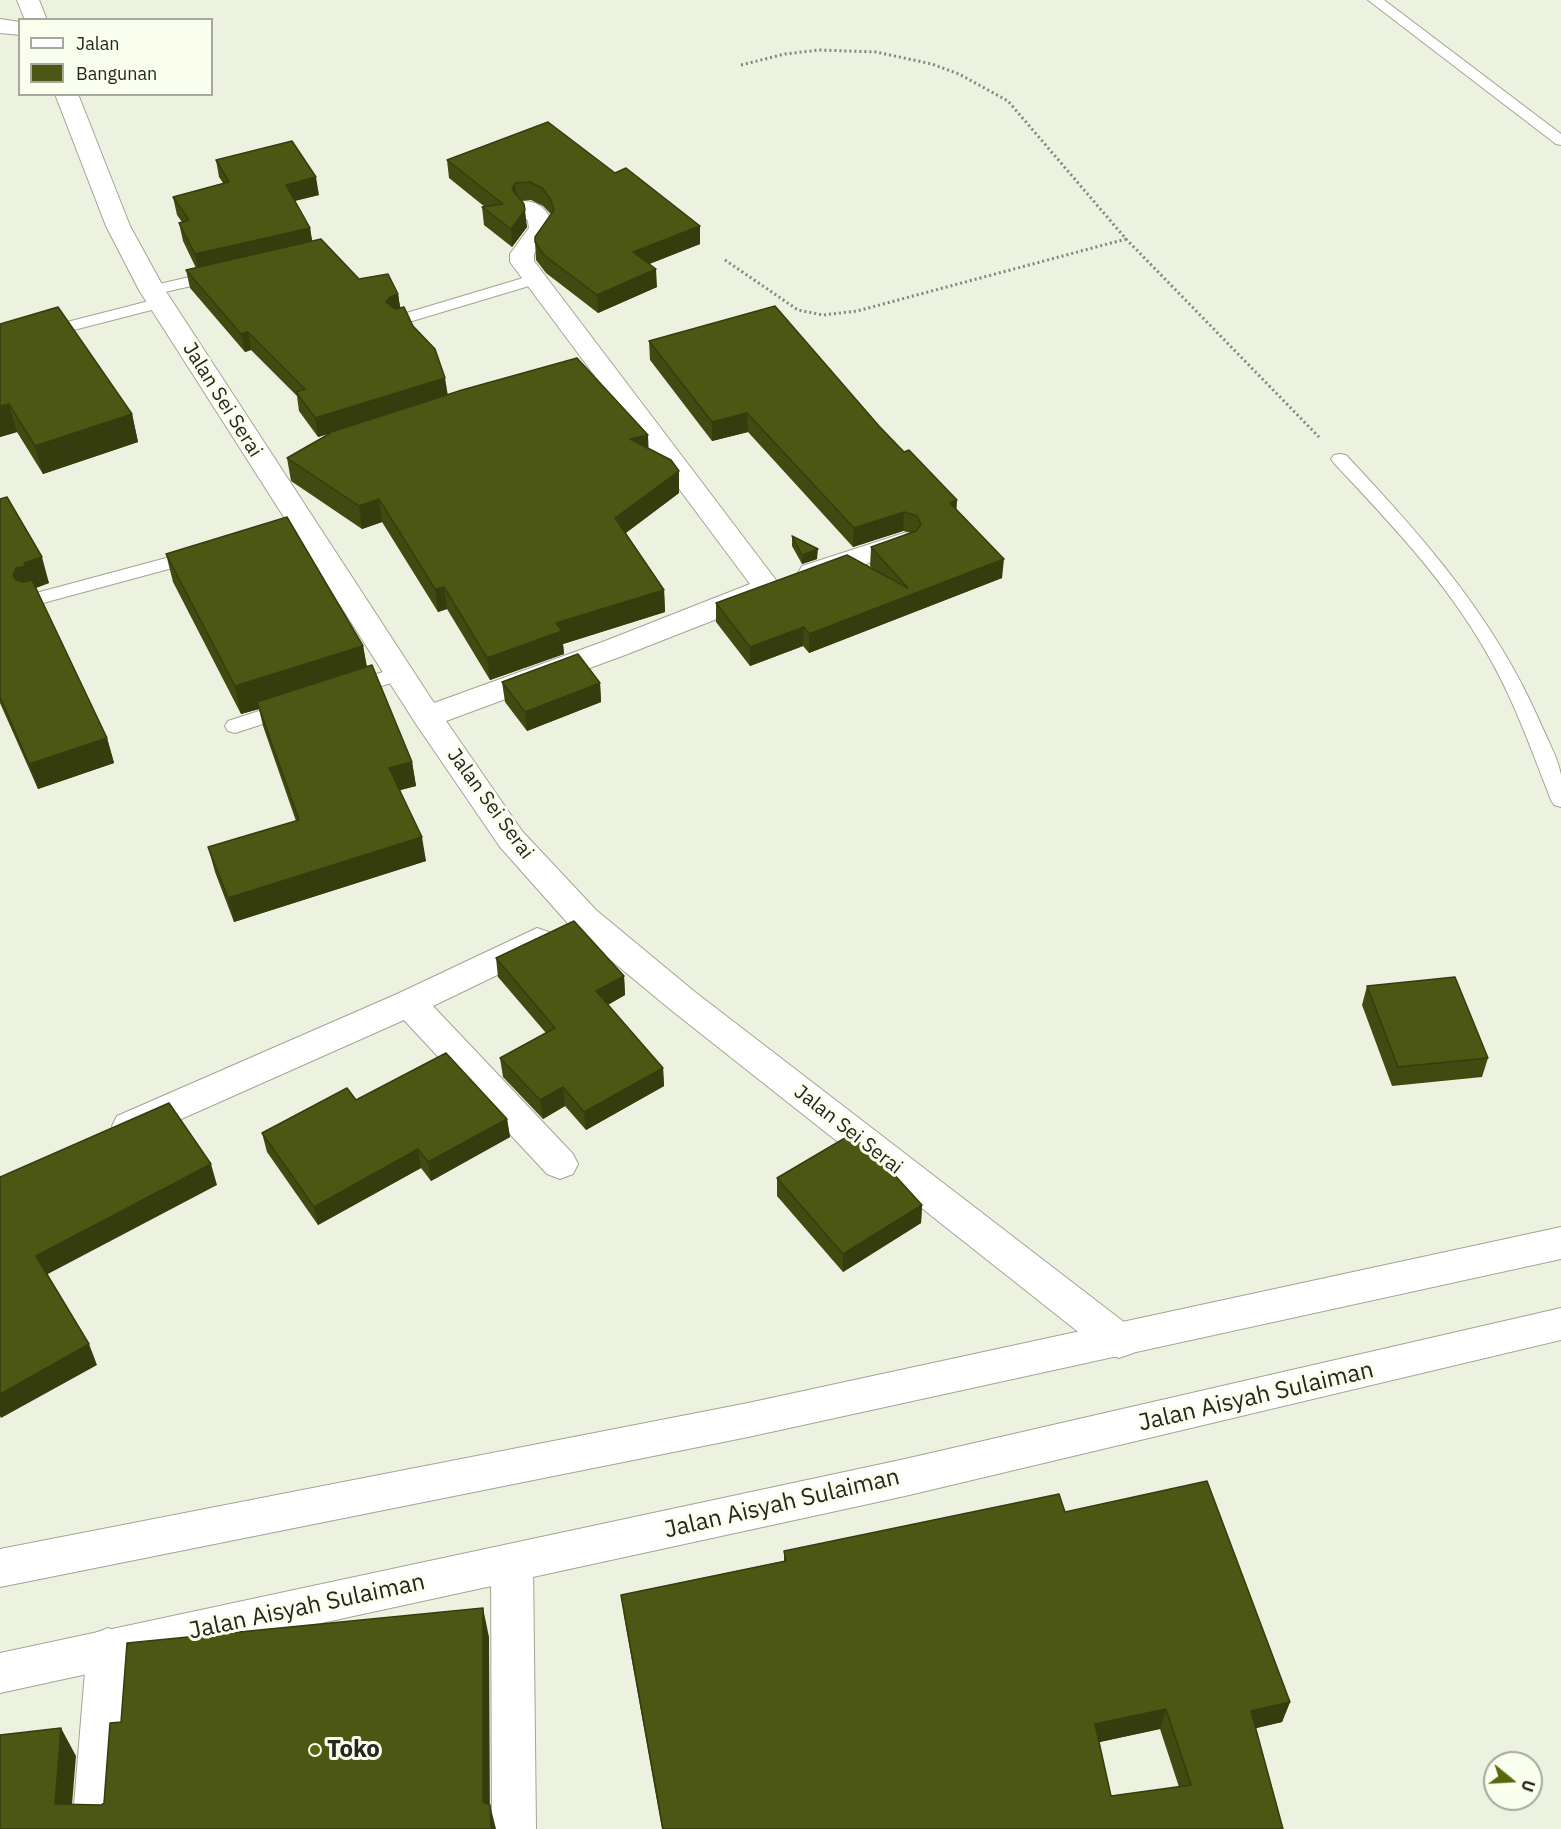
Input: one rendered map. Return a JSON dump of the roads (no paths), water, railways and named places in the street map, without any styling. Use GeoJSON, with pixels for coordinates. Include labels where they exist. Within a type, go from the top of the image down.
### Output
{"type":"FeatureCollection","features":[{"type":"Feature","properties":{"kind":"main road"},"geometry":{"type":"LineString","coordinates":[[27,0],[35,18]]}},
{"type":"Feature","properties":{"kind":"main road"},"geometry":{"type":"LineString","coordinates":[[0,26],[18,29]]}},
{"type":"Feature","properties":{"kind":"main road","name":"Jalan Sei Serai"},"geometry":{"type":"LineString","coordinates":[[67,96],[118,226],[157,297],[275,462],[298,529],[511,839],[584,919],[683,1001],[1119,1341]]}},
{"type":"Feature","properties":{"kind":"main road"},"geometry":{"type":"LineString","coordinates":[[528,207],[542,224],[540,232],[521,258],[533,280],[768,588]]}},
{"type":"Feature","properties":{"kind":"main road"},"geometry":{"type":"LineString","coordinates":[[427,717],[615,648],[768,588],[904,542]]}},
{"type":"Feature","properties":{"kind":"main road"},"geometry":{"type":"LineString","coordinates":[[101,1138],[410,1003],[584,919]]}},
{"type":"Feature","properties":{"kind":"main road"},"geometry":{"type":"LineString","coordinates":[[410,1003],[560,1164]]}},
{"type":"Feature","properties":{"kind":"main road"},"geometry":{"type":"LineString","coordinates":[[0,1568],[737,1422],[1119,1341],[1561,1243]]}},
{"type":"Feature","properties":{"kind":"main road","name":"Jalan Aisyah Sulaiman"},"geometry":{"type":"LineString","coordinates":[[0,1673],[108,1648],[512,1564],[1206,1410],[1561,1324]]}},
{"type":"Feature","properties":{"kind":"main road"},"geometry":{"type":"LineString","coordinates":[[512,1564],[514,1829]]}},
{"type":"Feature","properties":{"kind":"main road"},"geometry":{"type":"LineString","coordinates":[[94,1829],[108,1648]]}},
{"type":"Feature","properties":{"kind":"lane"},"geometry":{"type":"LineString","coordinates":[[1375,0],[1560,142]]}},
{"type":"Feature","properties":{"kind":"lane"},"geometry":{"type":"LineString","coordinates":[[0,344],[234,272]]}},
{"type":"Feature","properties":{"kind":"lane"},"geometry":{"type":"LineString","coordinates":[[399,320],[533,280]]}},
{"type":"Feature","properties":{"kind":"lane"},"geometry":{"type":"LineString","coordinates":[[1340,459],[1422,548],[1459,596],[1495,651],[1527,714],[1561,800]]}},
{"type":"Feature","properties":{"kind":"lane"},"geometry":{"type":"LineString","coordinates":[[32,600],[213,552]]}},
{"type":"Feature","properties":{"kind":"lane"},"geometry":{"type":"LineString","coordinates":[[333,694],[399,673]]}},
{"type":"Feature","properties":{"kind":"lane"},"geometry":{"type":"LineString","coordinates":[[235,726],[300,705]]}},
{"type":"Feature","properties":{"kind":"place","name":"Toko"},"geometry":{"type":"Point","coordinates":[315,1750]}}]}
